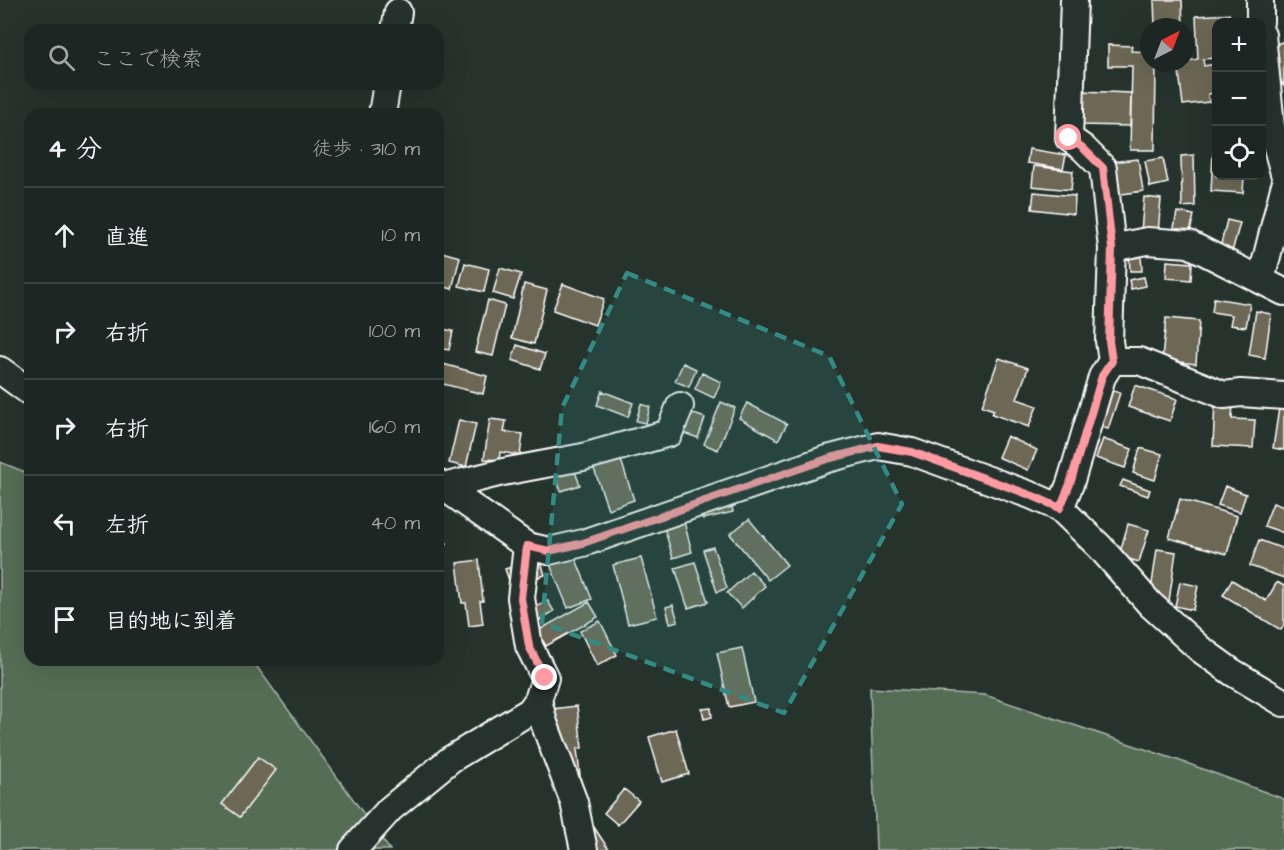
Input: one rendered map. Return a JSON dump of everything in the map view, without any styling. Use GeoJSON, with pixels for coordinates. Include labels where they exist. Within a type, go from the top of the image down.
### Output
{"type":"FeatureCollection","features":[{"type":"Feature","properties":{"kind":"street"},"geometry":{"type":"LineString","coordinates":[[1060,508],[1070,484],[1102,376],[1112,361],[1109,341],[1112,248],[1103,168],[1069,138],[1074,0]]}},
{"type":"Feature","properties":{"kind":"street"},"geometry":{"type":"LineString","coordinates":[[1260,0],[1260,18]]}},
{"type":"Feature","properties":{"kind":"street"},"geometry":{"type":"LineString","coordinates":[[1266,72],[1271,126],[1284,173]]}},
{"type":"Feature","properties":{"kind":"street"},"geometry":{"type":"LineString","coordinates":[[383,108],[386,90]]}},
{"type":"Feature","properties":{"kind":"street"},"geometry":{"type":"LineString","coordinates":[[1261,280],[1284,188]]}},
{"type":"Feature","properties":{"kind":"street"},"geometry":{"type":"LineString","coordinates":[[1112,248],[1147,241],[1189,244],[1284,292]]}},
{"type":"Feature","properties":{"kind":"street"},"geometry":{"type":"LineString","coordinates":[[1112,361],[1139,361],[1224,396],[1241,393],[1284,396]]}},
{"type":"Feature","properties":{"kind":"street"},"geometry":{"type":"LineString","coordinates":[[0,370],[24,388]]}},
{"type":"Feature","properties":{"kind":"street"},"geometry":{"type":"LineString","coordinates":[[444,484],[583,457],[669,432],[680,406]]}},
{"type":"Feature","properties":{"kind":"street"},"geometry":{"type":"LineString","coordinates":[[444,487],[527,546],[549,551],[583,543],[827,459],[878,446],[912,452],[1060,508],[1100,548],[1150,604],[1200,649],[1241,678],[1284,703]]}},
{"type":"Feature","properties":{"kind":"street"},"geometry":{"type":"LineString","coordinates":[[353,850],[390,809],[451,759],[530,711],[538,700],[545,678],[529,646],[521,598],[527,546]]}},
{"type":"Feature","properties":{"kind":"street"},"geometry":{"type":"LineString","coordinates":[[538,700],[544,723],[574,802],[584,850]]}},
{"type":"Feature","properties":{"kind":"highlighted area"},"geometry":{"type":"Polygon","coordinates":[[[627,273],[829,356],[902,504],[784,713],[542,623],[562,408],[627,273]]]}},
{"type":"Feature","properties":{"kind":"green space"},"geometry":{"type":"Polygon","coordinates":[[[0,462],[24,472],[24,666],[256,666],[390,850],[0,850],[0,462]]]}},
{"type":"Feature","properties":{"kind":"green space"},"geometry":{"type":"Polygon","coordinates":[[[870,688],[985,695],[1189,764],[1284,799],[1284,850],[876,850],[870,688]]]}},
{"type":"Feature","properties":{"kind":"building"},"geometry":{"type":"Polygon","coordinates":[[[1154,0],[1182,0],[1183,18],[1155,18],[1154,0]]]}},
{"type":"Feature","properties":{"kind":"building"},"geometry":{"type":"Polygon","coordinates":[[[1229,14],[1229,18],[1212,18],[1212,58],[1203,59],[1204,66],[1212,65],[1212,94],[1208,94],[1209,102],[1183,105],[1179,72],[1194,72],[1194,60],[1198,59],[1196,16],[1229,14]]]}},
{"type":"Feature","properties":{"kind":"building"},"geometry":{"type":"Polygon","coordinates":[[[1284,41],[1284,87],[1266,49],[1284,41]]]}},
{"type":"Feature","properties":{"kind":"building"},"geometry":{"type":"Polygon","coordinates":[[[1108,45],[1132,46],[1131,51],[1140,52],[1140,72],[1156,72],[1155,150],[1130,150],[1132,66],[1108,66],[1108,45]]]}},
{"type":"Feature","properties":{"kind":"building"},"geometry":{"type":"Polygon","coordinates":[[[1079,91],[1131,93],[1130,126],[1079,125],[1079,91]]]}},
{"type":"Feature","properties":{"kind":"building"},"geometry":{"type":"Polygon","coordinates":[[[1029,149],[1066,155],[1063,169],[1027,163],[1029,149]]]}},
{"type":"Feature","properties":{"kind":"building"},"geometry":{"type":"Polygon","coordinates":[[[1194,155],[1195,206],[1182,207],[1181,156],[1194,155]]]}},
{"type":"Feature","properties":{"kind":"building"},"geometry":{"type":"Polygon","coordinates":[[[1163,158],[1168,183],[1150,187],[1145,161],[1163,158]]]}},
{"type":"Feature","properties":{"kind":"building"},"geometry":{"type":"Polygon","coordinates":[[[1138,159],[1143,191],[1115,195],[1110,162],[1138,159]]]}},
{"type":"Feature","properties":{"kind":"building"},"geometry":{"type":"Polygon","coordinates":[[[1034,166],[1073,171],[1071,190],[1032,186],[1034,166]]]}},
{"type":"Feature","properties":{"kind":"building"},"geometry":{"type":"Polygon","coordinates":[[[1212,172],[1212,180],[1244,180],[1243,193],[1211,191],[1212,172]]]}},
{"type":"Feature","properties":{"kind":"building"},"geometry":{"type":"Polygon","coordinates":[[[1034,192],[1075,196],[1074,214],[1032,209],[1034,192]]]}},
{"type":"Feature","properties":{"kind":"building"},"geometry":{"type":"Polygon","coordinates":[[[1144,197],[1161,199],[1158,233],[1141,231],[1144,197]]]}},
{"type":"Feature","properties":{"kind":"building"},"geometry":{"type":"Polygon","coordinates":[[[1177,212],[1194,215],[1189,236],[1173,233],[1177,212]]]}},
{"type":"Feature","properties":{"kind":"building"},"geometry":{"type":"Polygon","coordinates":[[[1227,220],[1240,223],[1230,259],[1218,256],[1227,220]]]}},
{"type":"Feature","properties":{"kind":"building"},"geometry":{"type":"Polygon","coordinates":[[[444,253],[460,257],[452,289],[444,287],[444,253]]]}},
{"type":"Feature","properties":{"kind":"building"},"geometry":{"type":"Polygon","coordinates":[[[1141,255],[1142,271],[1130,271],[1129,256],[1141,255]]]}},
{"type":"Feature","properties":{"kind":"building"},"geometry":{"type":"Polygon","coordinates":[[[1167,261],[1192,263],[1191,280],[1166,278],[1167,261]]]}},
{"type":"Feature","properties":{"kind":"building"},"geometry":{"type":"Polygon","coordinates":[[[465,263],[489,269],[484,292],[459,286],[465,263]]]}},
{"type":"Feature","properties":{"kind":"building"},"geometry":{"type":"Polygon","coordinates":[[[500,268],[521,274],[513,299],[493,293],[500,268]]]}},
{"type":"Feature","properties":{"kind":"building"},"geometry":{"type":"Polygon","coordinates":[[[1144,277],[1146,286],[1131,289],[1129,280],[1144,277]]]}},
{"type":"Feature","properties":{"kind":"building"},"geometry":{"type":"Polygon","coordinates":[[[524,284],[547,290],[534,344],[512,338],[524,284]]]}},
{"type":"Feature","properties":{"kind":"building"},"geometry":{"type":"Polygon","coordinates":[[[563,284],[604,299],[595,325],[553,310],[563,284]]]}},
{"type":"Feature","properties":{"kind":"building"},"geometry":{"type":"Polygon","coordinates":[[[1214,298],[1250,304],[1246,327],[1230,325],[1232,315],[1212,312],[1214,298]]]}},
{"type":"Feature","properties":{"kind":"building"},"geometry":{"type":"Polygon","coordinates":[[[488,300],[505,305],[493,356],[475,352],[488,300]]]}},
{"type":"Feature","properties":{"kind":"building"},"geometry":{"type":"Polygon","coordinates":[[[1256,311],[1271,314],[1265,358],[1249,355],[1256,311]]]}},
{"type":"Feature","properties":{"kind":"building"},"geometry":{"type":"Polygon","coordinates":[[[1166,318],[1199,321],[1196,364],[1162,360],[1166,318]]]}},
{"type":"Feature","properties":{"kind":"building"},"geometry":{"type":"Polygon","coordinates":[[[444,329],[453,331],[449,350],[444,349],[444,329]]]}},
{"type":"Feature","properties":{"kind":"building"},"geometry":{"type":"Polygon","coordinates":[[[517,345],[545,354],[540,369],[512,360],[517,345]]]}},
{"type":"Feature","properties":{"kind":"building"},"geometry":{"type":"Polygon","coordinates":[[[999,358],[1028,368],[1017,399],[1037,406],[1029,427],[992,414],[994,410],[982,406],[999,358]]]}},
{"type":"Feature","properties":{"kind":"building"},"geometry":{"type":"Polygon","coordinates":[[[683,363],[696,369],[689,387],[675,381],[683,363]]]}},
{"type":"Feature","properties":{"kind":"building"},"geometry":{"type":"Polygon","coordinates":[[[444,364],[487,376],[483,394],[444,384],[444,364]]]}},
{"type":"Feature","properties":{"kind":"building"},"geometry":{"type":"Polygon","coordinates":[[[702,373],[721,382],[714,398],[695,389],[702,373]]]}},
{"type":"Feature","properties":{"kind":"building"},"geometry":{"type":"Polygon","coordinates":[[[1135,385],[1177,399],[1170,421],[1128,407],[1135,385]]]}},
{"type":"Feature","properties":{"kind":"building"},"geometry":{"type":"Polygon","coordinates":[[[1101,387],[1120,393],[1108,429],[1089,423],[1101,387]]]}},
{"type":"Feature","properties":{"kind":"building"},"geometry":{"type":"Polygon","coordinates":[[[602,391],[633,403],[628,417],[597,405],[602,391]]]}},
{"type":"Feature","properties":{"kind":"building"},"geometry":{"type":"Polygon","coordinates":[[[1215,401],[1233,403],[1232,419],[1255,420],[1253,448],[1213,446],[1215,401]]]}},
{"type":"Feature","properties":{"kind":"building"},"geometry":{"type":"Polygon","coordinates":[[[721,402],[735,408],[718,450],[704,444],[721,402]]]}},
{"type":"Feature","properties":{"kind":"building"},"geometry":{"type":"Polygon","coordinates":[[[747,403],[787,424],[778,440],[739,418],[747,403]]]}},
{"type":"Feature","properties":{"kind":"building"},"geometry":{"type":"Polygon","coordinates":[[[641,404],[650,407],[646,423],[636,421],[641,404]]]}},
{"type":"Feature","properties":{"kind":"building"},"geometry":{"type":"Polygon","coordinates":[[[1279,408],[1284,409],[1284,450],[1273,448],[1279,408]]]}},
{"type":"Feature","properties":{"kind":"building"},"geometry":{"type":"Polygon","coordinates":[[[691,413],[705,418],[698,438],[684,433],[691,413]]]}},
{"type":"Feature","properties":{"kind":"building"},"geometry":{"type":"Polygon","coordinates":[[[490,419],[506,421],[504,432],[523,434],[520,455],[500,452],[499,460],[484,459],[490,419]]]}},
{"type":"Feature","properties":{"kind":"building"},"geometry":{"type":"Polygon","coordinates":[[[459,420],[476,424],[466,467],[449,463],[459,420]]]}},
{"type":"Feature","properties":{"kind":"building"},"geometry":{"type":"Polygon","coordinates":[[[1007,436],[1037,450],[1028,470],[998,457],[1007,436]]]}},
{"type":"Feature","properties":{"kind":"building"},"geometry":{"type":"Polygon","coordinates":[[[1103,439],[1132,449],[1125,468],[1096,458],[1103,439]]]}},
{"type":"Feature","properties":{"kind":"building"},"geometry":{"type":"Polygon","coordinates":[[[1140,448],[1162,454],[1155,480],[1133,473],[1140,448]]]}},
{"type":"Feature","properties":{"kind":"building"},"geometry":{"type":"Polygon","coordinates":[[[619,454],[634,500],[608,509],[592,463],[619,454]]]}},
{"type":"Feature","properties":{"kind":"building"},"geometry":{"type":"Polygon","coordinates":[[[574,469],[580,485],[561,491],[555,475],[574,469]]]}},
{"type":"Feature","properties":{"kind":"building"},"geometry":{"type":"Polygon","coordinates":[[[1123,480],[1150,490],[1148,496],[1120,486],[1123,480]]]}},
{"type":"Feature","properties":{"kind":"building"},"geometry":{"type":"Polygon","coordinates":[[[1225,486],[1246,494],[1240,512],[1218,505],[1225,486]]]}},
{"type":"Feature","properties":{"kind":"building"},"geometry":{"type":"Polygon","coordinates":[[[730,498],[733,512],[703,519],[700,504],[730,498]]]}},
{"type":"Feature","properties":{"kind":"building"},"geometry":{"type":"Polygon","coordinates":[[[1180,499],[1237,516],[1227,554],[1169,538],[1180,499]]]}},
{"type":"Feature","properties":{"kind":"building"},"geometry":{"type":"Polygon","coordinates":[[[1273,503],[1284,507],[1284,533],[1264,526],[1273,503]]]}},
{"type":"Feature","properties":{"kind":"building"},"geometry":{"type":"Polygon","coordinates":[[[683,518],[692,552],[673,558],[663,524],[683,518]]]}},
{"type":"Feature","properties":{"kind":"building"},"geometry":{"type":"Polygon","coordinates":[[[749,519],[787,565],[768,580],[730,534],[749,519]]]}},
{"type":"Feature","properties":{"kind":"building"},"geometry":{"type":"Polygon","coordinates":[[[1128,524],[1149,530],[1139,562],[1119,556],[1128,524]]]}},
{"type":"Feature","properties":{"kind":"building"},"geometry":{"type":"Polygon","coordinates":[[[1259,540],[1284,549],[1284,578],[1250,566],[1259,540]]]}},
{"type":"Feature","properties":{"kind":"building"},"geometry":{"type":"Polygon","coordinates":[[[713,547],[727,588],[717,592],[703,550],[713,547]]]}},
{"type":"Feature","properties":{"kind":"building"},"geometry":{"type":"Polygon","coordinates":[[[1157,549],[1176,552],[1169,601],[1150,598],[1157,549]]]}},
{"type":"Feature","properties":{"kind":"building"},"geometry":{"type":"Polygon","coordinates":[[[573,552],[592,599],[568,608],[549,562],[573,552]]]}},
{"type":"Feature","properties":{"kind":"building"},"geometry":{"type":"Polygon","coordinates":[[[540,558],[545,575],[511,586],[505,569],[540,558]]]}},
{"type":"Feature","properties":{"kind":"building"},"geometry":{"type":"Polygon","coordinates":[[[641,558],[657,617],[628,624],[613,565],[641,558]]]}},
{"type":"Feature","properties":{"kind":"building"},"geometry":{"type":"Polygon","coordinates":[[[479,560],[483,624],[469,626],[466,603],[462,603],[457,563],[479,560]]]}},
{"type":"Feature","properties":{"kind":"building"},"geometry":{"type":"Polygon","coordinates":[[[695,562],[708,602],[688,608],[675,568],[695,562]]]}},
{"type":"Feature","properties":{"kind":"building"},"geometry":{"type":"Polygon","coordinates":[[[751,571],[765,586],[742,608],[727,593],[751,571]]]}},
{"type":"Feature","properties":{"kind":"building"},"geometry":{"type":"Polygon","coordinates":[[[1232,580],[1266,601],[1277,582],[1284,586],[1284,625],[1281,630],[1223,595],[1232,580]]]}},
{"type":"Feature","properties":{"kind":"building"},"geometry":{"type":"Polygon","coordinates":[[[1180,582],[1198,586],[1193,610],[1175,606],[1180,582]]]}},
{"type":"Feature","properties":{"kind":"building"},"geometry":{"type":"Polygon","coordinates":[[[547,600],[554,611],[532,625],[525,614],[547,600]]]}},
{"type":"Feature","properties":{"kind":"building"},"geometry":{"type":"Polygon","coordinates":[[[589,602],[598,617],[546,646],[537,631],[589,602]]]}},
{"type":"Feature","properties":{"kind":"building"},"geometry":{"type":"Polygon","coordinates":[[[673,605],[678,621],[670,623],[666,607],[673,605]]]}},
{"type":"Feature","properties":{"kind":"building"},"geometry":{"type":"Polygon","coordinates":[[[600,621],[617,655],[597,666],[580,631],[600,621]]]}},
{"type":"Feature","properties":{"kind":"building"},"geometry":{"type":"Polygon","coordinates":[[[742,648],[754,702],[729,707],[717,653],[742,648]]]}},
{"type":"Feature","properties":{"kind":"building"},"geometry":{"type":"Polygon","coordinates":[[[577,706],[582,748],[577,749],[581,784],[554,787],[550,751],[552,709],[577,706]]]}},
{"type":"Feature","properties":{"kind":"building"},"geometry":{"type":"Polygon","coordinates":[[[711,708],[712,717],[704,719],[702,709],[711,708]]]}},
{"type":"Feature","properties":{"kind":"building"},"geometry":{"type":"Polygon","coordinates":[[[676,729],[689,774],[662,782],[649,737],[676,729]]]}},
{"type":"Feature","properties":{"kind":"building"},"geometry":{"type":"Polygon","coordinates":[[[258,757],[276,770],[240,817],[222,804],[258,757]]]}},
{"type":"Feature","properties":{"kind":"building"},"geometry":{"type":"Polygon","coordinates":[[[624,789],[639,801],[618,825],[604,813],[624,789]]]}},
{"type":"Feature","properties":{"kind":"building"},"geometry":{"type":"Polygon","coordinates":[[[588,818],[609,850],[577,850],[566,833],[588,818]]]}},
{"type":"Feature","properties":{"kind":"route"},"geometry":{"type":"LineString","coordinates":[[545,678],[529,646],[521,598],[527,546],[549,551],[583,543],[827,459],[878,446],[912,452],[1060,508],[1070,484],[1102,376],[1112,361],[1109,341],[1112,248],[1103,168],[1069,138]]}}]}
